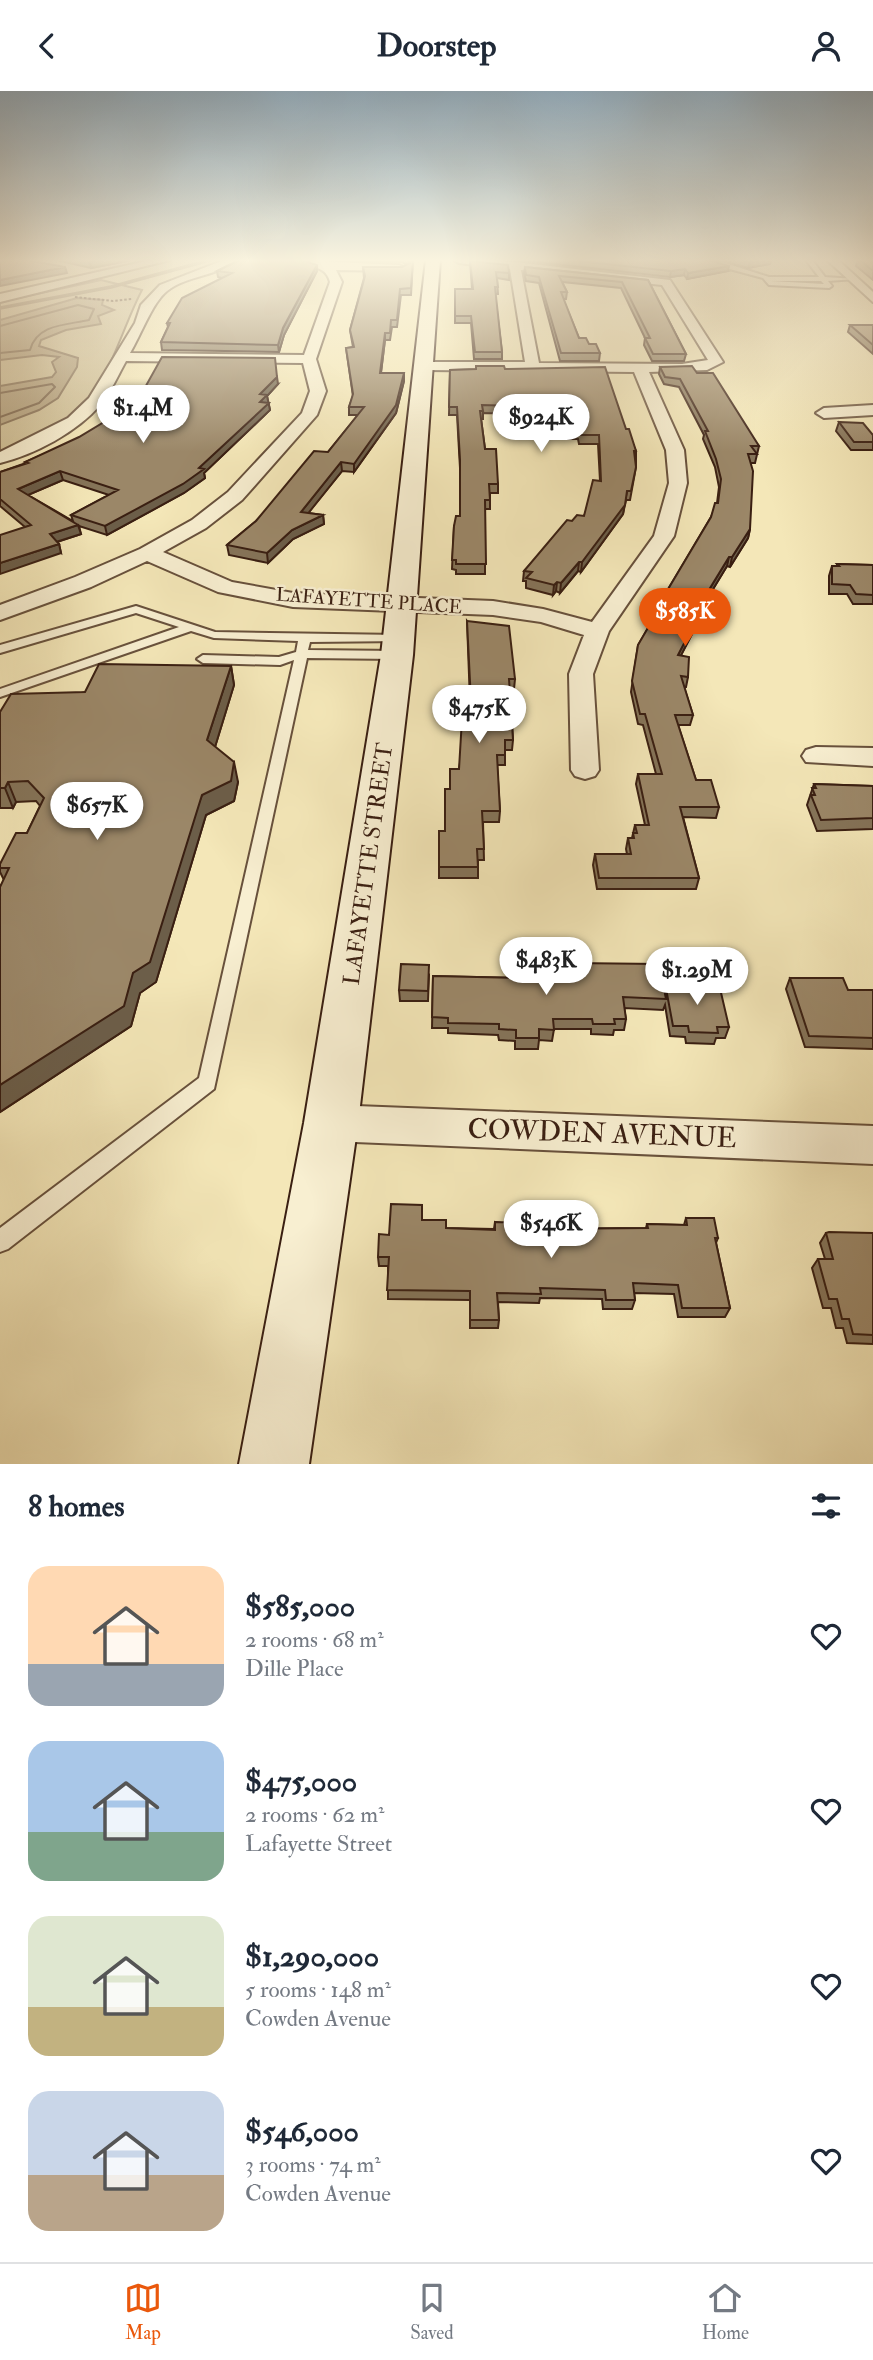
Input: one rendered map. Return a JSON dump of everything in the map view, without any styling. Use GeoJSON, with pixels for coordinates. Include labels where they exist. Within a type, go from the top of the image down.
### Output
{"type":"FeatureCollection","features":[{"type":"Feature","properties":{"kind":"street"},"geometry":{"type":"LineString","coordinates":[[0,458],[25,449],[74,421],[95,401],[138,324]]}},
{"type":"Feature","properties":{"kind":"street"},"geometry":{"type":"LineString","coordinates":[[0,613],[83,582],[147,553],[199,524],[235,496],[309,415],[318,391],[309,359],[321,324]]}},
{"type":"Feature","properties":{"kind":"street","name":"LAFAYETTE STREET"},"geometry":{"type":"LineString","coordinates":[[274,1464],[331,1123],[400,633],[425,366],[422,324]]}},
{"type":"Feature","properties":{"kind":"street"},"geometry":{"type":"LineString","coordinates":[[525,324],[533,367]]}},
{"type":"Feature","properties":{"kind":"street"},"geometry":{"type":"LineString","coordinates":[[425,366],[640,368],[711,365],[716,360],[693,324]]}},
{"type":"Feature","properties":{"kind":"street"},"geometry":{"type":"LineString","coordinates":[[122,357],[309,359]]}},
{"type":"Feature","properties":{"kind":"street"},"geometry":{"type":"LineString","coordinates":[[585,770],[581,674],[597,631],[664,535],[678,483],[675,450],[640,368]]}},
{"type":"Feature","properties":{"kind":"street"},"geometry":{"type":"LineString","coordinates":[[824,413],[873,410]]}},
{"type":"Feature","properties":{"kind":"street","name":"LAFAYETTE PLACE"},"geometry":{"type":"LineString","coordinates":[[147,553],[226,587],[293,600],[400,633],[493,608],[542,616],[597,631]]}},
{"type":"Feature","properties":{"kind":"street"},"geometry":{"type":"LineString","coordinates":[[816,755],[873,757]]}},
{"type":"Feature","properties":{"kind":"street","name":"COWDEN AVENUE"},"geometry":{"type":"LineString","coordinates":[[331,1123],[873,1145]]}},
{"type":"Feature","properties":{"kind":"lane"},"geometry":{"type":"LineString","coordinates":[[0,649],[136,608],[214,635],[303,646],[400,633]]}},
{"type":"Feature","properties":{"kind":"lane"},"geometry":{"type":"LineString","coordinates":[[0,693],[191,627]]}},
{"type":"Feature","properties":{"kind":"lane"},"geometry":{"type":"LineString","coordinates":[[204,659],[281,661],[303,646]]}},
{"type":"Feature","properties":{"kind":"lane"},"geometry":{"type":"LineString","coordinates":[[0,1241],[207,1083],[303,646]]}},
{"type":"Feature","properties":{"kind":"shaded area"},"geometry":{"type":"Polygon","coordinates":[[[0,324],[126,324],[104,376],[87,401],[69,418],[0,454],[0,324]]]}},
{"type":"Feature","properties":{"kind":"water"},"geometry":{"type":"Polygon","coordinates":[[[0,324],[101,324],[66,330],[41,340],[39,346],[78,358],[77,367],[58,398],[39,410],[0,425],[0,386],[52,377],[56,372],[52,362],[59,357],[42,355],[0,360],[0,324]]]}},
{"type":"Feature","properties":{"kind":"building"},"geometry":{"type":"Polygon","coordinates":[[[169,324],[285,324],[278,345],[161,342],[169,324]]]}},
{"type":"Feature","properties":{"kind":"building"},"geometry":{"type":"Polygon","coordinates":[[[352,324],[391,324],[390,333],[385,333],[380,373],[404,373],[396,405],[354,464],[341,462],[301,512],[323,515],[292,530],[267,553],[227,545],[256,521],[314,451],[328,452],[364,407],[349,407],[353,394],[346,348],[354,347],[350,330],[352,324]]]}},
{"type":"Feature","properties":{"kind":"building"},"geometry":{"type":"Polygon","coordinates":[[[472,324],[499,324],[502,352],[475,352],[472,324]]]}},
{"type":"Feature","properties":{"kind":"building"},"geometry":{"type":"Polygon","coordinates":[[[553,324],[574,324],[579,338],[586,338],[589,344],[596,344],[600,353],[561,353],[553,324]]]}},
{"type":"Feature","properties":{"kind":"building"},"geometry":{"type":"Polygon","coordinates":[[[643,324],[671,324],[686,354],[653,354],[645,338],[650,338],[643,324]]]}},
{"type":"Feature","properties":{"kind":"building"},"geometry":{"type":"Polygon","coordinates":[[[850,325],[873,325],[873,345],[850,325]]]}},
{"type":"Feature","properties":{"kind":"building"},"geometry":{"type":"Polygon","coordinates":[[[162,357],[275,358],[277,377],[260,394],[267,395],[260,402],[269,403],[199,468],[204,469],[183,484],[105,526],[71,515],[118,490],[60,471],[18,489],[78,525],[50,534],[59,544],[0,563],[0,535],[31,525],[0,499],[0,472],[28,463],[25,462],[79,437],[114,416],[128,418],[162,357]]]}},
{"type":"Feature","properties":{"kind":"building"},"geometry":{"type":"Polygon","coordinates":[[[476,366],[504,366],[505,369],[605,367],[636,451],[636,467],[625,505],[582,562],[579,562],[561,583],[554,585],[526,578],[532,572],[524,571],[567,520],[572,521],[577,515],[584,516],[593,480],[601,481],[599,435],[580,435],[579,431],[525,431],[521,406],[482,405],[483,411],[480,411],[485,449],[496,449],[498,484],[489,484],[490,500],[485,500],[486,564],[456,564],[456,560],[452,560],[454,526],[456,516],[460,516],[460,460],[457,407],[449,407],[450,370],[476,369],[476,366]]]}},
{"type":"Feature","properties":{"kind":"building"},"geometry":{"type":"Polygon","coordinates":[[[692,366],[697,373],[713,373],[759,446],[751,446],[757,454],[748,454],[753,471],[750,529],[704,598],[707,599],[678,655],[689,657],[688,677],[681,676],[693,715],[675,715],[696,780],[711,780],[719,807],[680,807],[699,878],[599,878],[595,854],[631,854],[628,838],[634,838],[633,833],[637,833],[635,825],[649,825],[638,774],[662,774],[645,714],[640,714],[632,681],[638,645],[711,517],[715,503],[718,503],[721,479],[705,431],[708,431],[680,379],[665,377],[660,367],[692,366]]]}},
{"type":"Feature","properties":{"kind":"building"},"geometry":{"type":"Polygon","coordinates":[[[839,422],[863,423],[873,435],[873,442],[854,442],[839,422]]]}},
{"type":"Feature","properties":{"kind":"building"},"geometry":{"type":"Polygon","coordinates":[[[837,564],[873,565],[873,595],[856,594],[850,585],[832,584],[832,566],[839,566],[837,564]]]}},
{"type":"Feature","properties":{"kind":"building"},"geometry":{"type":"Polygon","coordinates":[[[467,621],[509,626],[515,679],[509,679],[513,740],[505,740],[505,755],[497,755],[500,811],[482,811],[484,849],[477,849],[478,867],[439,867],[439,831],[445,831],[445,789],[450,789],[450,769],[459,769],[463,702],[471,702],[467,621]]]}},
{"type":"Feature","properties":{"kind":"building"},"geometry":{"type":"Polygon","coordinates":[[[99,664],[231,666],[207,740],[234,762],[231,781],[202,795],[150,962],[133,973],[124,1006],[0,1085],[0,887],[9,868],[0,868],[0,864],[16,833],[27,833],[44,798],[28,781],[8,782],[5,788],[0,788],[0,712],[11,694],[85,692],[99,664]]]}},
{"type":"Feature","properties":{"kind":"building"},"geometry":{"type":"Polygon","coordinates":[[[814,784],[873,786],[873,818],[821,820],[811,795],[815,795],[812,788],[816,788],[814,784]]]}},
{"type":"Feature","properties":{"kind":"building"},"geometry":{"type":"Polygon","coordinates":[[[571,963],[659,964],[666,999],[623,997],[626,1019],[614,1019],[615,1024],[593,1024],[592,1019],[553,1019],[554,1030],[539,1029],[539,1038],[516,1038],[516,1030],[499,1029],[499,1024],[448,1023],[448,1018],[432,1017],[433,976],[572,979],[571,963]]]}},
{"type":"Feature","properties":{"kind":"building"},"geometry":{"type":"Polygon","coordinates":[[[401,964],[429,965],[428,991],[399,990],[401,964]]]}},
{"type":"Feature","properties":{"kind":"building"},"geometry":{"type":"Polygon","coordinates":[[[790,978],[843,978],[848,990],[873,990],[873,1038],[809,1036],[790,978]]]}},
{"type":"Feature","properties":{"kind":"building"},"geometry":{"type":"Polygon","coordinates":[[[665,983],[719,984],[729,1027],[717,1027],[718,1033],[689,1032],[688,1026],[673,1026],[665,983]]]}},
{"type":"Feature","properties":{"kind":"building"},"geometry":{"type":"Polygon","coordinates":[[[391,1204],[422,1205],[422,1220],[446,1220],[446,1228],[495,1230],[495,1222],[534,1223],[535,1229],[648,1228],[647,1224],[687,1225],[686,1218],[714,1218],[718,1238],[715,1238],[730,1308],[682,1308],[678,1285],[633,1283],[635,1300],[606,1300],[605,1290],[540,1288],[541,1294],[497,1293],[499,1320],[470,1320],[470,1291],[387,1290],[389,1257],[378,1257],[379,1234],[389,1235],[391,1204]]]}},
{"type":"Feature","properties":{"kind":"building"},"geometry":{"type":"Polygon","coordinates":[[[826,1233],[873,1233],[873,1335],[853,1334],[849,1319],[842,1319],[837,1299],[829,1299],[818,1259],[833,1259],[826,1233]]]}}]}
